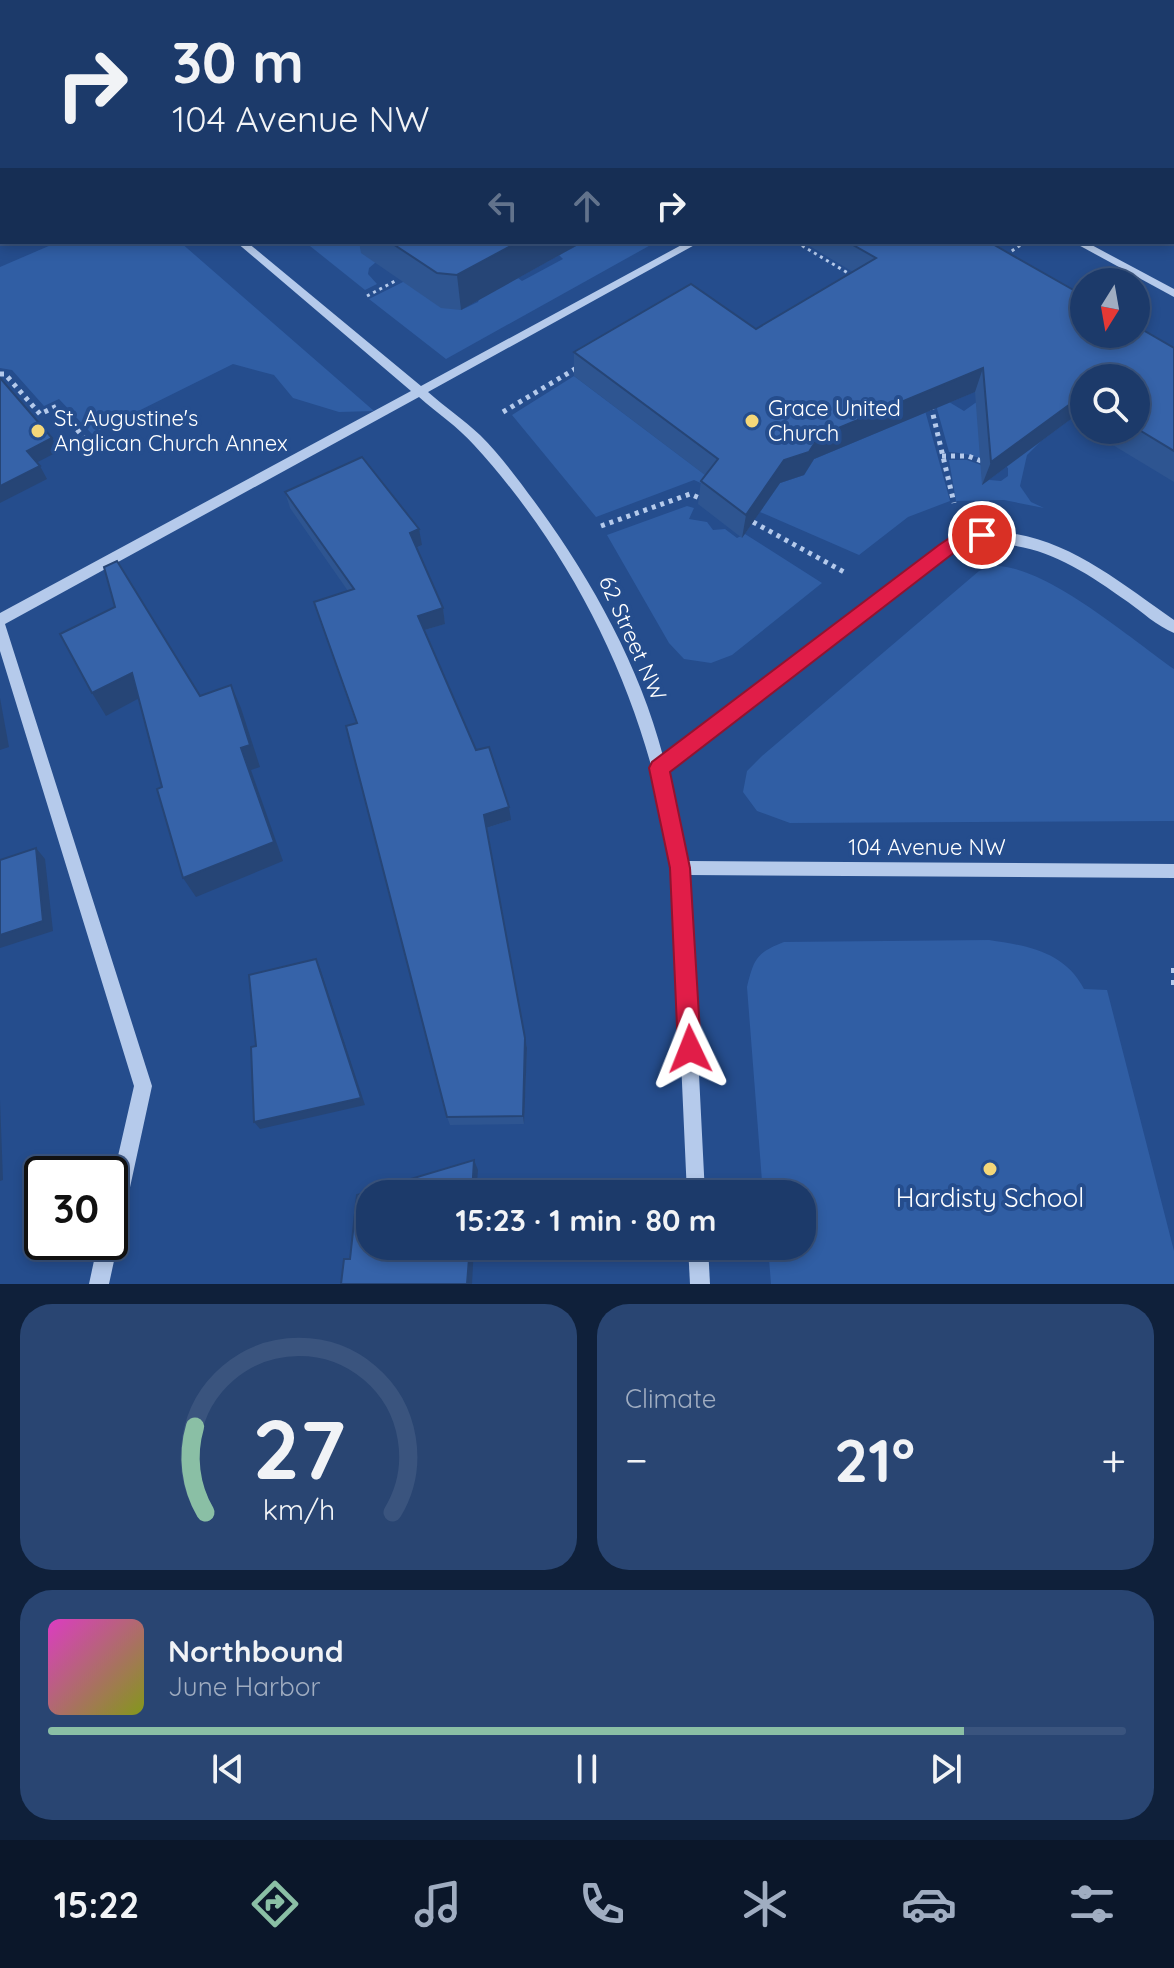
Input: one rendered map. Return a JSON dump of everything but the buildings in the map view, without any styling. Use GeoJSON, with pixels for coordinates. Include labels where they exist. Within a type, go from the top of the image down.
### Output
{"type":"FeatureCollection","features":[{"type":"Feature","properties":{"kind":"street","name":"62 Street NW"},"geometry":{"type":"LineString","coordinates":[[243,244],[476,439],[510,476],[549,527],[578,574],[632,686],[659,768],[680,868],[695,1180]]}},
{"type":"Feature","properties":{"kind":"street"},"geometry":{"type":"LineString","coordinates":[[0,620],[691,244]]}},
{"type":"Feature","properties":{"kind":"street"},"geometry":{"type":"LineString","coordinates":[[1082,244],[1174,294]]}},
{"type":"Feature","properties":{"kind":"street"},"geometry":{"type":"LineString","coordinates":[[659,768],[960,540],[982,535],[1038,542],[1061,552],[1174,627]]}},
{"type":"Feature","properties":{"kind":"street"},"geometry":{"type":"LineString","coordinates":[[0,628],[143,1086],[127,1156]]}},
{"type":"Feature","properties":{"kind":"street","name":"104 Avenue NW"},"geometry":{"type":"LineString","coordinates":[[680,868],[1174,871]]}},
{"type":"Feature","properties":{"kind":"street"},"geometry":{"type":"LineString","coordinates":[[99,1284],[104,1260]]}},
{"type":"Feature","properties":{"kind":"street"},"geometry":{"type":"LineString","coordinates":[[699,1260],[700,1284]]}},
{"type":"Feature","properties":{"kind":"path"},"geometry":{"type":"LineString","coordinates":[[802,244],[862,281]]}},
{"type":"Feature","properties":{"kind":"path"},"geometry":{"type":"LineString","coordinates":[[998,259],[1022,244]]}},
{"type":"Feature","properties":{"kind":"path"},"geometry":{"type":"LineString","coordinates":[[362,298],[397,280]]}},
{"type":"Feature","properties":{"kind":"path"},"geometry":{"type":"LineString","coordinates":[[501,413],[583,364]]}},
{"type":"Feature","properties":{"kind":"path"},"geometry":{"type":"LineString","coordinates":[[0,374],[10,379],[40,414],[57,406],[91,446]]}},
{"type":"Feature","properties":{"kind":"path"},"geometry":{"type":"LineString","coordinates":[[0,383],[10,379]]}},
{"type":"Feature","properties":{"kind":"path"},"geometry":{"type":"LineString","coordinates":[[930,402],[954,503]]}},
{"type":"Feature","properties":{"kind":"path"},"geometry":{"type":"LineString","coordinates":[[942,456],[968,456],[984,462]]}},
{"type":"Feature","properties":{"kind":"path"},"geometry":{"type":"LineString","coordinates":[[601,526],[690,494],[702,499]]}},
{"type":"Feature","properties":{"kind":"path"},"geometry":{"type":"LineString","coordinates":[[753,522],[844,572]]}},
{"type":"Feature","properties":{"kind":"path"},"geometry":{"type":"LineString","coordinates":[[1174,968],[1174,985]]}},
{"type":"Feature","properties":{"kind":"shaded area"},"geometry":{"type":"Polygon","coordinates":[[[53,244],[182,244],[374,411],[339,412],[293,398],[274,375],[233,364],[92,434],[59,399],[44,406],[12,370],[0,368],[0,267],[53,244]]]}},
{"type":"Feature","properties":{"kind":"shaded area"},"geometry":{"type":"Polygon","coordinates":[[[308,244],[369,244],[376,262],[369,268],[368,274],[377,284],[365,290],[308,244]]]}},
{"type":"Feature","properties":{"kind":"shaded area"},"geometry":{"type":"Polygon","coordinates":[[[580,244],[652,244],[446,359],[369,299],[405,281],[461,310],[478,302],[482,291],[518,278],[522,281],[563,259],[559,255],[580,244]]]}},
{"type":"Feature","properties":{"kind":"shaded area"},"geometry":{"type":"Polygon","coordinates":[[[574,376],[716,483],[712,488],[694,480],[596,517],[512,415],[574,376]]]}},
{"type":"Feature","properties":{"kind":"shaded area"},"geometry":{"type":"Polygon","coordinates":[[[921,396],[950,501],[908,517],[859,555],[760,512],[780,483],[804,475],[814,459],[883,430],[921,396]]]}},
{"type":"Feature","properties":{"kind":"shaded area"},"geometry":{"type":"Polygon","coordinates":[[[944,399],[964,411],[978,401],[1040,442],[1027,455],[1020,486],[1031,502],[1044,508],[1004,500],[956,501],[949,460],[967,460],[981,465],[981,473],[990,480],[1001,481],[1008,476],[1008,468],[999,461],[949,452],[936,405],[944,399]]]}},
{"type":"Feature","properties":{"kind":"shaded area"},"geometry":{"type":"Polygon","coordinates":[[[687,506],[694,508],[689,519],[707,522],[713,530],[725,529],[737,538],[745,534],[822,583],[732,655],[711,663],[684,659],[669,643],[607,535],[687,506]]]}},
{"type":"Feature","properties":{"kind":"shaded area"},"geometry":{"type":"Polygon","coordinates":[[[996,566],[1017,569],[1064,591],[1174,669],[1174,821],[790,823],[757,811],[743,792],[747,771],[979,571],[996,566]]]}},
{"type":"Feature","properties":{"kind":"shaded area","name":"Hardisty School"},"geometry":{"type":"Polygon","coordinates":[[[989,940],[1043,952],[1066,966],[1084,989],[1107,990],[1174,1251],[1174,1284],[771,1284],[769,1260],[816,1260],[816,1180],[762,1180],[747,987],[758,958],[784,942],[989,940]]]}},
{"type":"Feature","properties":{"kind":"place","name":"Grace United Church"},"geometry":{"type":"Point","coordinates":[752,421]}},
{"type":"Feature","properties":{"kind":"place","name":"St. Augustine's Anglican Church Annex"},"geometry":{"type":"Point","coordinates":[38,431]}},
{"type":"Feature","properties":{"kind":"place","name":"Hardisty School"},"geometry":{"type":"Point","coordinates":[990,1169]}},
{"type":"Feature","properties":{"kind":"route"},"geometry":{"type":"LineString","coordinates":[[690,1049],[680,868],[659,768],[945,550],[960,540],[982,535]]}}]}
